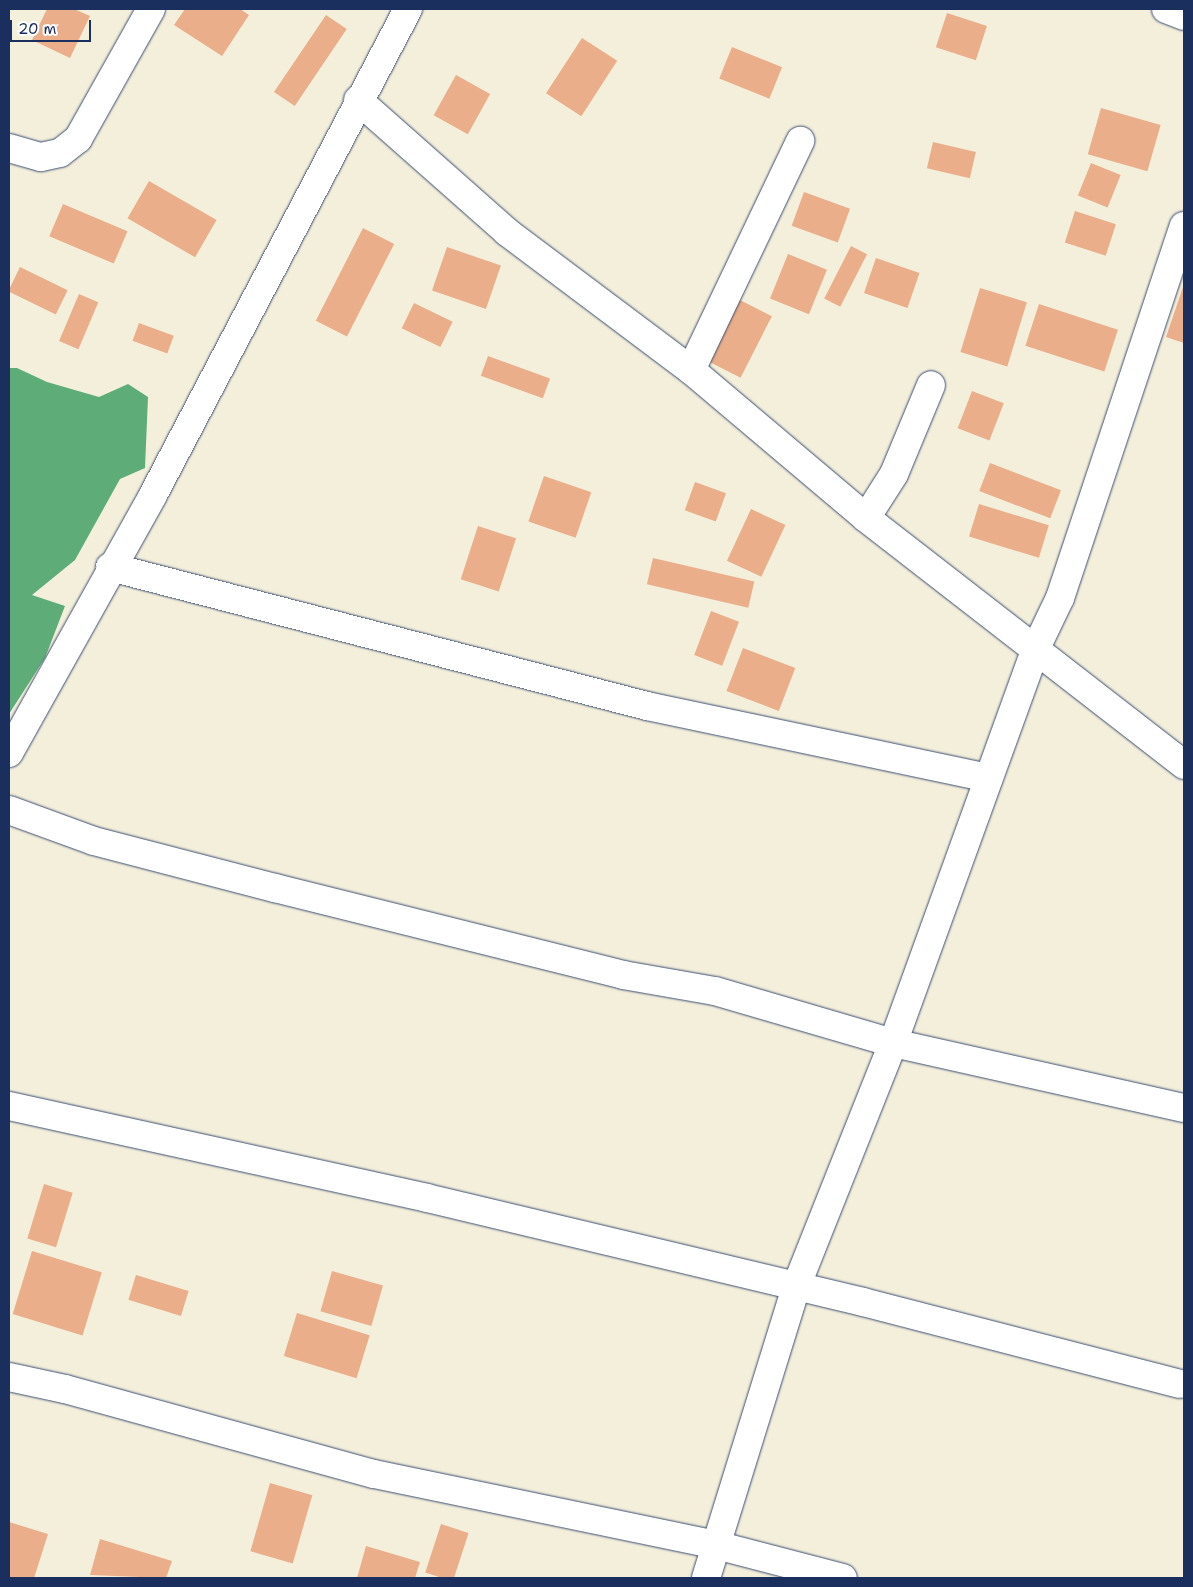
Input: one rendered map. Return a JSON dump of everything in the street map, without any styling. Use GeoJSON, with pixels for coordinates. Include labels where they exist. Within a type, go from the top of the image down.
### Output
{"type":"FeatureCollection","features":[{"type":"Feature","properties":{"kind":"street"},"geometry":{"type":"LineString","coordinates":[[9,148],[41,157],[60,153],[78,138],[151,9]]}},
{"type":"Feature","properties":{"kind":"street"},"geometry":{"type":"LineString","coordinates":[[1166,9],[1184,16]]}},
{"type":"Feature","properties":{"kind":"street"},"geometry":{"type":"LineString","coordinates":[[9,753],[110,567],[153,495],[358,100],[400,11]]}},
{"type":"Feature","properties":{"kind":"street"},"geometry":{"type":"LineString","coordinates":[[358,100],[507,232],[691,370],[866,518],[1036,648],[1184,765]]}},
{"type":"Feature","properties":{"kind":"street"},"geometry":{"type":"LineString","coordinates":[[691,370],[800,141]]}},
{"type":"Feature","properties":{"kind":"street"},"geometry":{"type":"LineString","coordinates":[[706,1578],[796,1287],[893,1043],[1036,648],[1060,598],[1091,511],[1184,226]]}},
{"type":"Feature","properties":{"kind":"street"},"geometry":{"type":"LineString","coordinates":[[866,518],[894,474],[931,385]]}},
{"type":"Feature","properties":{"kind":"street"},"geometry":{"type":"LineString","coordinates":[[110,567],[647,706],[988,778]]}},
{"type":"Feature","properties":{"kind":"street"},"geometry":{"type":"LineString","coordinates":[[9,810],[94,841],[623,975],[715,992],[893,1043],[1184,1108]]}},
{"type":"Feature","properties":{"kind":"street"},"geometry":{"type":"LineString","coordinates":[[9,1106],[427,1198],[796,1287],[1180,1384]]}},
{"type":"Feature","properties":{"kind":"street"},"geometry":{"type":"LineString","coordinates":[[9,1378],[65,1389],[374,1474],[716,1545],[843,1578]]}},
{"type":"Feature","properties":{"kind":"green space"},"geometry":{"type":"Polygon","coordinates":[[[9,368],[17,368],[47,382],[99,397],[128,384],[148,397],[145,468],[120,479],[75,560],[32,595],[65,606],[45,658],[9,714],[9,368]]]}},
{"type":"Feature","properties":{"kind":"building"},"geometry":{"type":"Polygon","coordinates":[[[47,9],[74,9],[90,16],[70,58],[32,40],[47,9]]]}},
{"type":"Feature","properties":{"kind":"building"},"geometry":{"type":"Polygon","coordinates":[[[185,9],[240,9],[249,15],[222,56],[174,25],[185,9]]]}},
{"type":"Feature","properties":{"kind":"building"},"geometry":{"type":"Polygon","coordinates":[[[947,13],[987,26],[976,60],[936,47],[947,13]]]}},
{"type":"Feature","properties":{"kind":"building"},"geometry":{"type":"Polygon","coordinates":[[[326,15],[347,29],[295,106],[274,92],[326,15]]]}},
{"type":"Feature","properties":{"kind":"building"},"geometry":{"type":"Polygon","coordinates":[[[582,38],[617,61],[581,116],[546,93],[582,38]]]}},
{"type":"Feature","properties":{"kind":"building"},"geometry":{"type":"Polygon","coordinates":[[[732,47],[782,67],[769,99],[719,79],[732,47]]]}},
{"type":"Feature","properties":{"kind":"building"},"geometry":{"type":"Polygon","coordinates":[[[456,75],[490,94],[468,134],[434,115],[456,75]]]}},
{"type":"Feature","properties":{"kind":"building"},"geometry":{"type":"Polygon","coordinates":[[[1101,108],[1161,125],[1147,171],[1088,154],[1101,108]]]}},
{"type":"Feature","properties":{"kind":"building"},"geometry":{"type":"Polygon","coordinates":[[[933,142],[976,152],[970,178],[927,168],[933,142]]]}},
{"type":"Feature","properties":{"kind":"building"},"geometry":{"type":"Polygon","coordinates":[[[1091,163],[1121,175],[1108,207],[1078,195],[1091,163]]]}},
{"type":"Feature","properties":{"kind":"building"},"geometry":{"type":"Polygon","coordinates":[[[149,181],[217,220],[195,257],[128,218],[149,181]]]}},
{"type":"Feature","properties":{"kind":"building"},"geometry":{"type":"Polygon","coordinates":[[[804,192],[850,209],[838,243],[792,226],[804,192]]]}},
{"type":"Feature","properties":{"kind":"building"},"geometry":{"type":"Polygon","coordinates":[[[63,204],[127,231],[114,264],[49,236],[63,204]]]}},
{"type":"Feature","properties":{"kind":"building"},"geometry":{"type":"Polygon","coordinates":[[[1075,211],[1116,224],[1106,256],[1065,242],[1075,211]]]}},
{"type":"Feature","properties":{"kind":"building"},"geometry":{"type":"Polygon","coordinates":[[[363,228],[394,244],[347,337],[316,321],[363,228]]]}},
{"type":"Feature","properties":{"kind":"building"},"geometry":{"type":"Polygon","coordinates":[[[851,246],[867,254],[840,307],[824,299],[851,246]]]}},
{"type":"Feature","properties":{"kind":"building"},"geometry":{"type":"Polygon","coordinates":[[[447,247],[501,266],[486,309],[432,290],[447,247]]]}},
{"type":"Feature","properties":{"kind":"building"},"geometry":{"type":"Polygon","coordinates":[[[788,254],[827,270],[809,314],[770,299],[788,254]]]}},
{"type":"Feature","properties":{"kind":"building"},"geometry":{"type":"Polygon","coordinates":[[[876,258],[919,273],[907,308],[864,293],[876,258]]]}},
{"type":"Feature","properties":{"kind":"building"},"geometry":{"type":"Polygon","coordinates":[[[20,267],[68,290],[56,315],[9,292],[20,267]]]}},
{"type":"Feature","properties":{"kind":"building"},"geometry":{"type":"Polygon","coordinates":[[[1184,284],[1184,343],[1166,337],[1184,284]]]}},
{"type":"Feature","properties":{"kind":"building"},"geometry":{"type":"Polygon","coordinates":[[[980,288],[1027,302],[1007,366],[960,352],[980,288]]]}},
{"type":"Feature","properties":{"kind":"building"},"geometry":{"type":"Polygon","coordinates":[[[79,294],[98,302],[78,349],[59,341],[79,294]]]}},
{"type":"Feature","properties":{"kind":"building"},"geometry":{"type":"Polygon","coordinates":[[[738,299],[772,316],[741,378],[707,360],[738,299]]]}},
{"type":"Feature","properties":{"kind":"building"},"geometry":{"type":"Polygon","coordinates":[[[414,303],[453,322],[440,347],[402,328],[414,303]]]}},
{"type":"Feature","properties":{"kind":"building"},"geometry":{"type":"Polygon","coordinates":[[[1039,304],[1118,330],[1104,371],[1025,346],[1039,304]]]}},
{"type":"Feature","properties":{"kind":"building"},"geometry":{"type":"Polygon","coordinates":[[[139,323],[174,336],[167,354],[133,341],[139,323]]]}},
{"type":"Feature","properties":{"kind":"building"},"geometry":{"type":"Polygon","coordinates":[[[488,356],[550,379],[543,398],[481,376],[488,356]]]}},
{"type":"Feature","properties":{"kind":"building"},"geometry":{"type":"Polygon","coordinates":[[[972,391],[1004,403],[989,441],[958,428],[972,391]]]}},
{"type":"Feature","properties":{"kind":"building"},"geometry":{"type":"Polygon","coordinates":[[[990,463],[1061,490],[1050,518],[979,491],[990,463]]]}},
{"type":"Feature","properties":{"kind":"building"},"geometry":{"type":"Polygon","coordinates":[[[544,476],[591,492],[576,538],[528,521],[544,476]]]}},
{"type":"Feature","properties":{"kind":"building"},"geometry":{"type":"Polygon","coordinates":[[[695,482],[726,493],[716,521],[685,510],[695,482]]]}},
{"type":"Feature","properties":{"kind":"building"},"geometry":{"type":"Polygon","coordinates":[[[979,504],[1049,525],[1039,558],[969,537],[979,504]]]}},
{"type":"Feature","properties":{"kind":"building"},"geometry":{"type":"Polygon","coordinates":[[[751,509],[785,525],[761,577],[727,561],[751,509]]]}},
{"type":"Feature","properties":{"kind":"building"},"geometry":{"type":"Polygon","coordinates":[[[478,526],[516,538],[499,592],[461,579],[478,526]]]}},
{"type":"Feature","properties":{"kind":"building"},"geometry":{"type":"Polygon","coordinates":[[[653,558],[754,581],[748,608],[647,584],[653,558]]]}},
{"type":"Feature","properties":{"kind":"building"},"geometry":{"type":"Polygon","coordinates":[[[711,611],[739,622],[722,666],[694,655],[711,611]]]}},
{"type":"Feature","properties":{"kind":"building"},"geometry":{"type":"Polygon","coordinates":[[[743,648],[795,668],[779,711],[727,691],[743,648]]]}},
{"type":"Feature","properties":{"kind":"building"},"geometry":{"type":"Polygon","coordinates":[[[44,1184],[73,1193],[56,1247],[27,1239],[44,1184]]]}},
{"type":"Feature","properties":{"kind":"building"},"geometry":{"type":"Polygon","coordinates":[[[32,1251],[102,1272],[83,1335],[13,1314],[32,1251]]]}},
{"type":"Feature","properties":{"kind":"building"},"geometry":{"type":"Polygon","coordinates":[[[332,1271],[383,1286],[371,1326],[320,1311],[332,1271]]]}},
{"type":"Feature","properties":{"kind":"building"},"geometry":{"type":"Polygon","coordinates":[[[136,1275],[189,1291],[181,1316],[128,1300],[136,1275]]]}},
{"type":"Feature","properties":{"kind":"building"},"geometry":{"type":"Polygon","coordinates":[[[297,1313],[370,1335],[357,1378],[284,1356],[297,1313]]]}},
{"type":"Feature","properties":{"kind":"building"},"geometry":{"type":"Polygon","coordinates":[[[270,1483],[312,1495],[293,1563],[250,1551],[270,1483]]]}},
{"type":"Feature","properties":{"kind":"building"},"geometry":{"type":"Polygon","coordinates":[[[9,1522],[48,1534],[34,1578],[9,1578],[9,1522]]]}},
{"type":"Feature","properties":{"kind":"building"},"geometry":{"type":"Polygon","coordinates":[[[441,1524],[469,1533],[454,1578],[442,1578],[425,1573],[441,1524]]]}},
{"type":"Feature","properties":{"kind":"building"},"geometry":{"type":"Polygon","coordinates":[[[100,1539],[172,1561],[166,1578],[90,1575],[100,1539]]]}},
{"type":"Feature","properties":{"kind":"building"},"geometry":{"type":"Polygon","coordinates":[[[366,1546],[420,1562],[415,1578],[357,1578],[366,1546]]]}}]}
